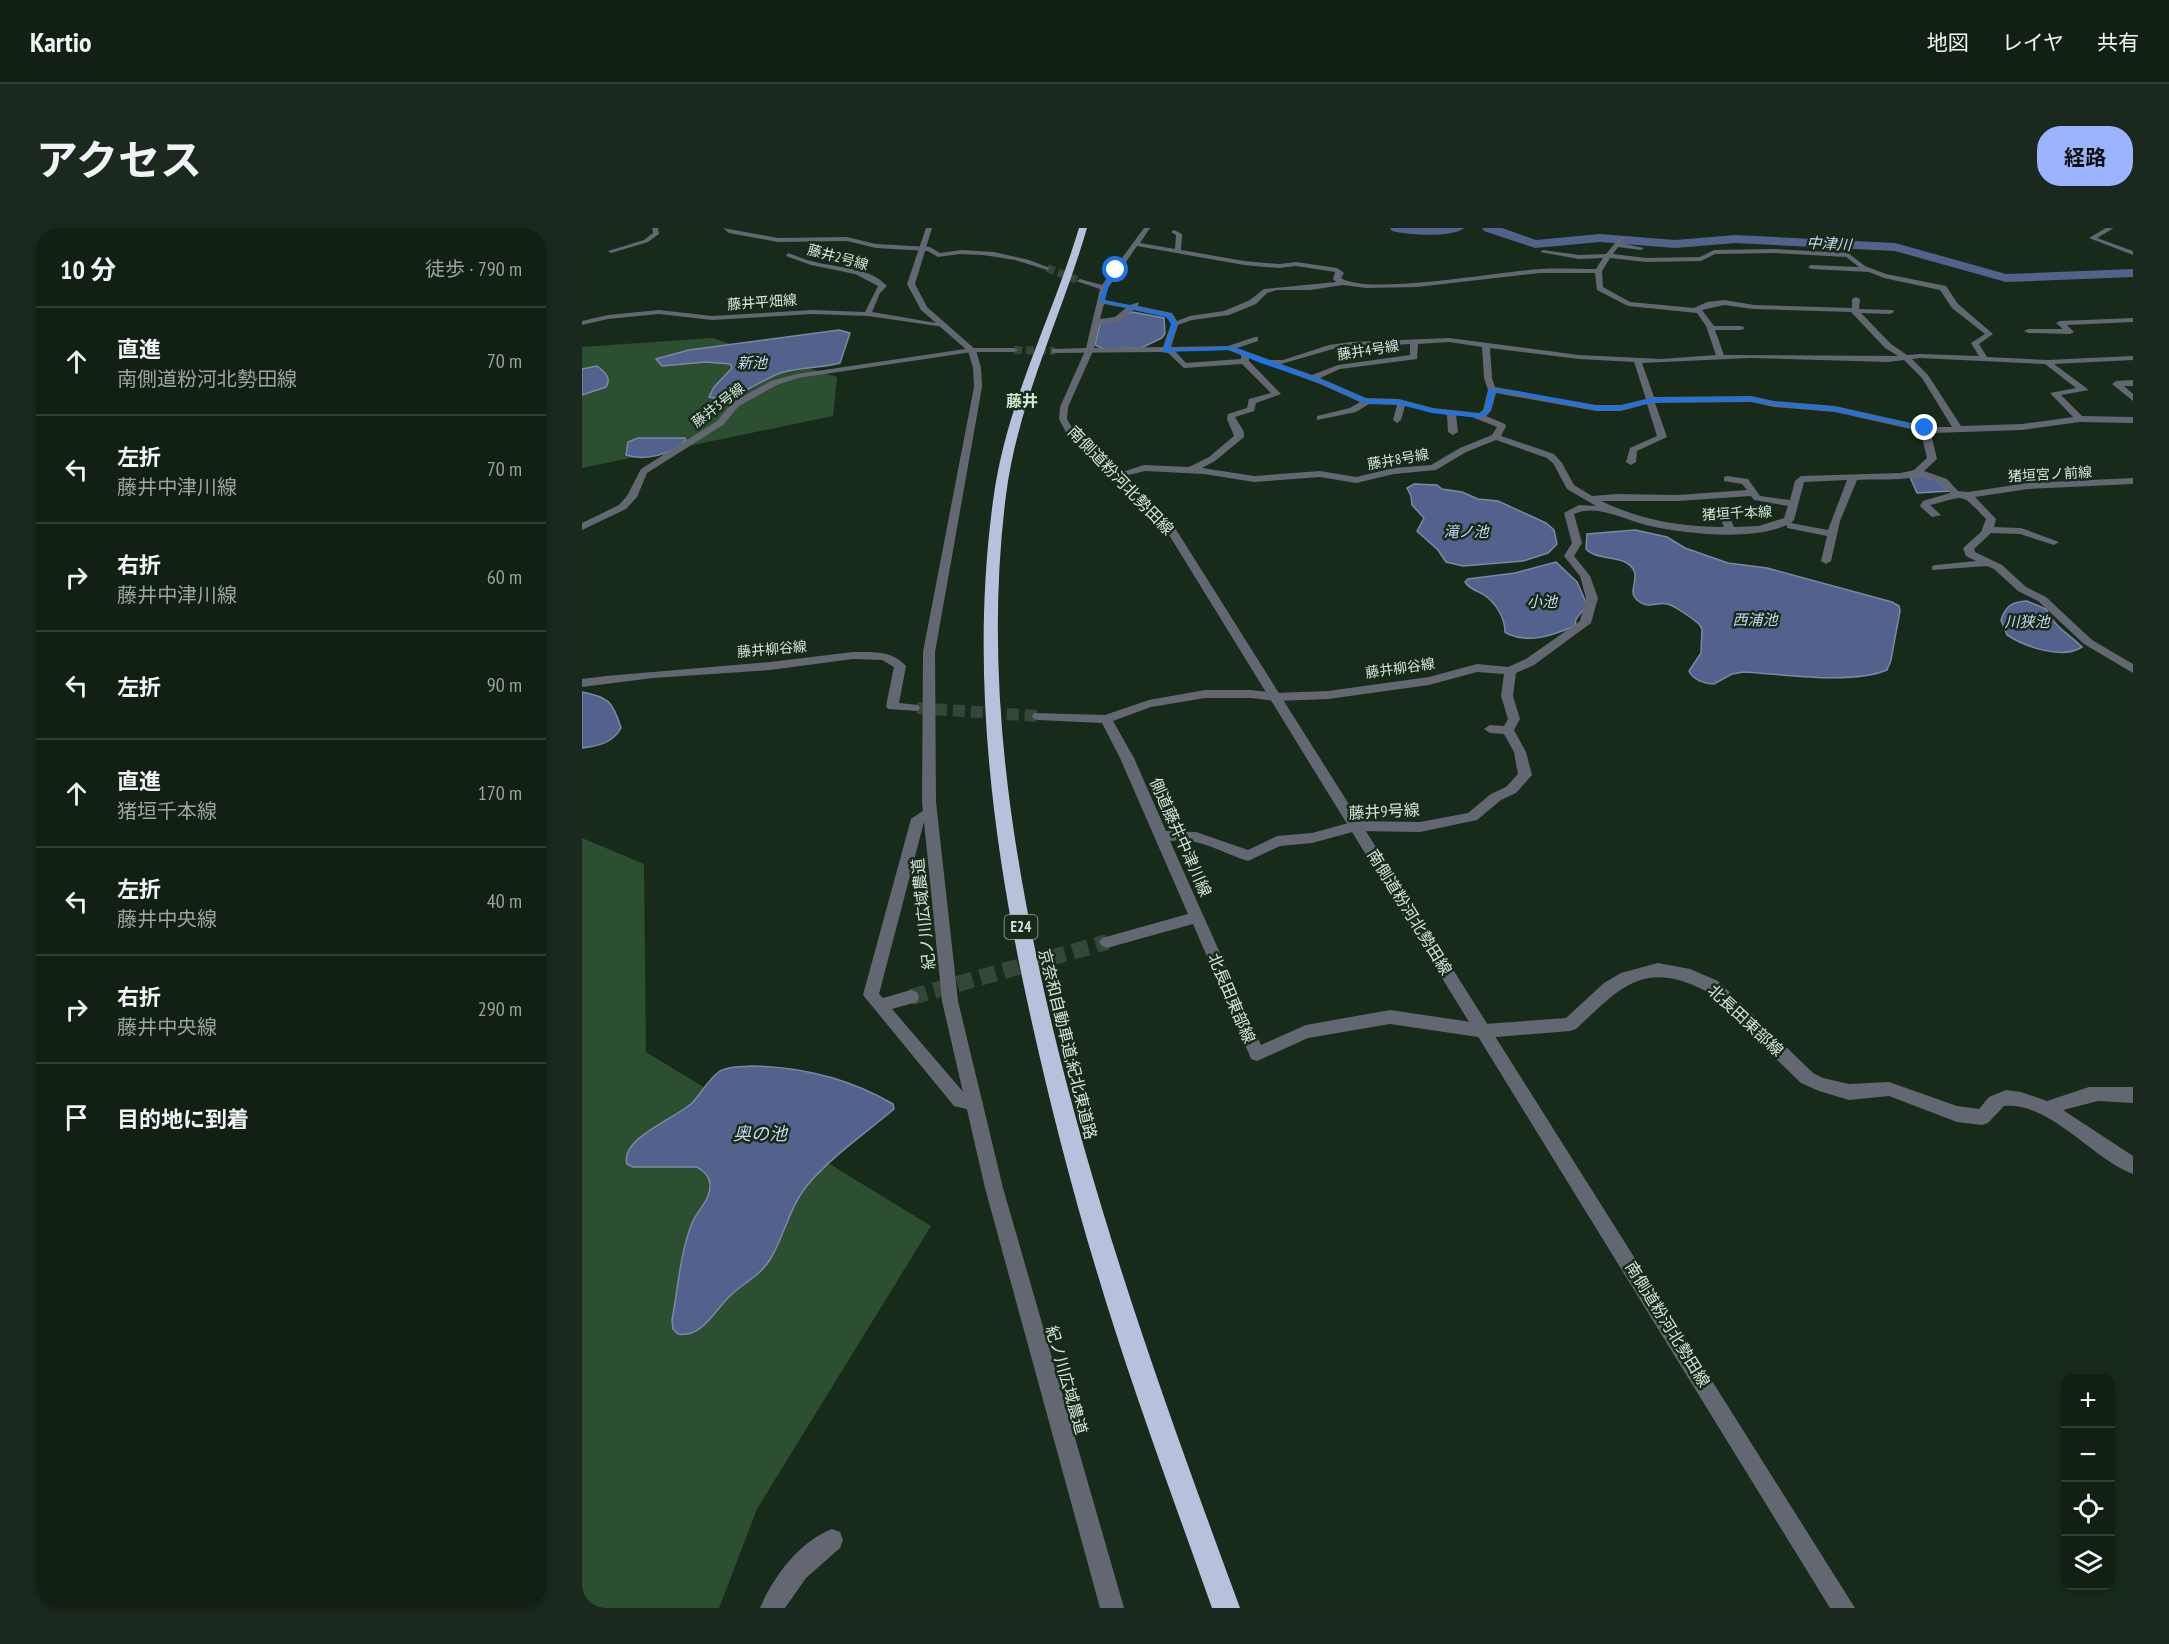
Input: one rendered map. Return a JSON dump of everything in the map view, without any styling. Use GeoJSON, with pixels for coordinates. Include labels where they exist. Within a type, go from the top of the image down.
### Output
{"type":"FeatureCollection","features":[{"type":"Feature","properties":{"kind":"highway","name":"京奈和自動車道;紀北東道路"},"geometry":{"type":"LineString","coordinates":[[1083,230],[1063,291],[1035,358],[1010,443],[1000,491],[989,610],[995,762],[1007,854],[1026,955],[1054,1080],[1078,1169],[1153,1406],[1226,1608]]}},
{"type":"Feature","properties":{"kind":"street"},"geometry":{"type":"LineString","coordinates":[[611,251],[648,240],[656,234],[655,228]]}},
{"type":"Feature","properties":{"kind":"street"},"geometry":{"type":"LineString","coordinates":[[726,228],[731,232],[778,240],[847,239],[876,246],[924,247],[933,250],[938,255],[961,252],[982,253],[1029,261],[1047,268]]}},
{"type":"Feature","properties":{"kind":"street"},"geometry":{"type":"LineString","coordinates":[[929,228],[911,284],[923,307],[972,350],[1014,350]]}},
{"type":"Feature","properties":{"kind":"street","name":"南側道粉河北勢田線"},"geometry":{"type":"LineString","coordinates":[[1147,228],[1104,288],[1089,351],[1064,407],[1063,419],[1071,434],[1119,476],[1170,528],[1843,1608]]}},
{"type":"Feature","properties":{"kind":"street"},"geometry":{"type":"LineString","coordinates":[[2111,228],[2092,238],[2133,253]]}},
{"type":"Feature","properties":{"kind":"street"},"geometry":{"type":"LineString","coordinates":[[1174,232],[1179,234],[1178,250]]}},
{"type":"Feature","properties":{"kind":"street"},"geometry":{"type":"LineString","coordinates":[[648,240],[660,242]]}},
{"type":"Feature","properties":{"kind":"street"},"geometry":{"type":"LineString","coordinates":[[1641,248],[1619,242],[1598,271],[1600,288],[1623,303],[1697,309],[1707,304],[1797,305],[1890,312]]}},
{"type":"Feature","properties":{"kind":"street"},"geometry":{"type":"LineString","coordinates":[[1137,244],[1244,264],[1279,266],[1296,264],[1337,270],[1340,274],[1337,279],[1343,283]]}},
{"type":"Feature","properties":{"kind":"street"},"geometry":{"type":"LineString","coordinates":[[1543,252],[1646,260],[1701,260],[1714,252],[1846,252],[1869,270],[1884,276],[1943,288],[1955,306],[1989,334],[1975,343],[1984,358]]}},
{"type":"Feature","properties":{"kind":"street","name":"藤井2号線"},"geometry":{"type":"LineString","coordinates":[[788,255],[813,264],[857,272],[881,284],[883,286],[868,314]]}},
{"type":"Feature","properties":{"kind":"street"},"geometry":{"type":"LineString","coordinates":[[1811,267],[1869,270]]}},
{"type":"Feature","properties":{"kind":"street"},"geometry":{"type":"LineString","coordinates":[[1175,324],[1190,318],[1234,310],[1253,302],[1271,289],[1310,288],[1343,283],[1366,286],[1408,285],[1540,271],[1598,271]]}},
{"type":"Feature","properties":{"kind":"street"},"geometry":{"type":"LineString","coordinates":[[1080,281],[1104,288]]}},
{"type":"Feature","properties":{"kind":"street"},"geometry":{"type":"LineString","coordinates":[[1856,299],[1855,310],[1888,346],[1906,358],[1925,377],[1958,429]]}},
{"type":"Feature","properties":{"kind":"street"},"geometry":{"type":"LineString","coordinates":[[1096,322],[1117,319],[1140,300]]}},
{"type":"Feature","properties":{"kind":"street"},"geometry":{"type":"LineString","coordinates":[[1101,301],[1169,315],[1175,324],[1168,351]]}},
{"type":"Feature","properties":{"kind":"street"},"geometry":{"type":"LineString","coordinates":[[1788,313],[1797,305]]}},
{"type":"Feature","properties":{"kind":"street"},"geometry":{"type":"LineString","coordinates":[[1697,309],[1705,316],[1725,358],[1736,366]]}},
{"type":"Feature","properties":{"kind":"street","name":"藤井平畑線"},"geometry":{"type":"LineString","coordinates":[[582,323],[608,317],[659,312],[712,318],[819,311],[868,314],[944,324]]}},
{"type":"Feature","properties":{"kind":"street"},"geometry":{"type":"LineString","coordinates":[[1667,316],[1705,316]]}},
{"type":"Feature","properties":{"kind":"street"},"geometry":{"type":"LineString","coordinates":[[2028,331],[2070,332],[2060,323],[2133,320]]}},
{"type":"Feature","properties":{"kind":"street"},"geometry":{"type":"LineString","coordinates":[[1711,328],[1741,328]]}},
{"type":"Feature","properties":{"kind":"street"},"geometry":{"type":"LineString","coordinates":[[1056,351],[1168,351],[1229,348],[1255,339]]}},
{"type":"Feature","properties":{"kind":"street"},"geometry":{"type":"LineString","coordinates":[[1269,363],[1284,362],[1332,347],[1449,340],[1580,357],[1637,359],[1888,360],[1920,356],[2047,362],[2133,358]]}},
{"type":"Feature","properties":{"kind":"street","name":"藤井4号線"},"geometry":{"type":"LineString","coordinates":[[1313,378],[1338,367],[1414,357],[1414,341]]}},
{"type":"Feature","properties":{"kind":"street"},"geometry":{"type":"LineString","coordinates":[[1480,416],[1487,411],[1492,390],[1488,378],[1486,344]]}},
{"type":"Feature","properties":{"kind":"street"},"geometry":{"type":"LineString","coordinates":[[1229,348],[1245,357],[1313,378],[1367,401],[1402,403],[1432,411],[1480,416],[1502,426],[1496,436]]}},
{"type":"Feature","properties":{"kind":"street","name":"藤井3号線"},"geometry":{"type":"LineString","coordinates":[[582,526],[627,504],[644,471],[720,423],[736,404],[774,383],[797,376],[972,350]]}},
{"type":"Feature","properties":{"kind":"street","name":"紀ノ川広域農道"},"geometry":{"type":"LineString","coordinates":[[972,350],[977,368],[978,387],[929,652],[930,811],[950,1002],[994,1188],[1112,1608]]}},
{"type":"Feature","properties":{"kind":"street"},"geometry":{"type":"LineString","coordinates":[[1168,351],[1183,365]]}},
{"type":"Feature","properties":{"kind":"street"},"geometry":{"type":"LineString","coordinates":[[1172,374],[1183,365],[1245,357]]}},
{"type":"Feature","properties":{"kind":"street"},"geometry":{"type":"LineString","coordinates":[[1222,417],[1251,409],[1252,401],[1278,395],[1245,357]]}},
{"type":"Feature","properties":{"kind":"street"},"geometry":{"type":"LineString","coordinates":[[1631,462],[1633,450],[1662,437],[1637,359]]}},
{"type":"Feature","properties":{"kind":"street"},"geometry":{"type":"LineString","coordinates":[[2047,362],[2085,390],[2054,393],[2080,419]]}},
{"type":"Feature","properties":{"kind":"street"},"geometry":{"type":"LineString","coordinates":[[2133,384],[2115,384],[2133,398]]}},
{"type":"Feature","properties":{"kind":"street"},"geometry":{"type":"LineString","coordinates":[[1492,390],[1528,394],[1596,408],[1621,408],[1650,400],[1750,399],[1774,404],[1835,409],[1929,430],[2022,427],[2080,419],[2133,420]]}},
{"type":"Feature","properties":{"kind":"street"},"geometry":{"type":"LineString","coordinates":[[1320,418],[1353,410],[1367,401]]}},
{"type":"Feature","properties":{"kind":"street"},"geometry":{"type":"LineString","coordinates":[[1397,420],[1402,403]]}},
{"type":"Feature","properties":{"kind":"street"},"geometry":{"type":"LineString","coordinates":[[2106,411],[2133,410]]}},
{"type":"Feature","properties":{"kind":"street"},"geometry":{"type":"LineString","coordinates":[[1451,412],[1453,432]]}},
{"type":"Feature","properties":{"kind":"street"},"geometry":{"type":"LineString","coordinates":[[1191,470],[1232,445],[1239,437],[1239,432],[1230,417],[1234,414]]}},
{"type":"Feature","properties":{"kind":"street"},"geometry":{"type":"LineString","coordinates":[[1917,472],[1932,459],[1926,438],[1929,430]]}},
{"type":"Feature","properties":{"kind":"street","name":"藤井8号線"},"geometry":{"type":"LineString","coordinates":[[1119,476],[1144,468],[1191,470],[1254,479],[1320,474],[1356,480],[1394,471],[1433,468],[1463,450],[1496,436]]}},
{"type":"Feature","properties":{"kind":"street","name":"猪垣千本線"},"geometry":{"type":"LineString","coordinates":[[1496,436],[1553,457],[1572,489],[1635,519],[1730,529],[1769,527],[1785,523],[1789,520],[1802,479],[1901,476],[1917,472]]}},
{"type":"Feature","properties":{"kind":"street"},"geometry":{"type":"LineString","coordinates":[[1917,472],[1944,481],[1955,493],[1955,496],[1926,503],[1925,506],[1936,515]]}},
{"type":"Feature","properties":{"kind":"street"},"geometry":{"type":"LineString","coordinates":[[1827,561],[1840,508],[1853,477]]}},
{"type":"Feature","properties":{"kind":"street"},"geometry":{"type":"LineString","coordinates":[[1727,478],[1745,481],[1757,498],[1794,504]]}},
{"type":"Feature","properties":{"kind":"street","name":"猪垣宮ノ前線"},"geometry":{"type":"LineString","coordinates":[[1955,493],[1968,495],[2028,486],[2098,485],[2133,481]]}},
{"type":"Feature","properties":{"kind":"street"},"geometry":{"type":"LineString","coordinates":[[1593,499],[1678,498],[1752,493]]}},
{"type":"Feature","properties":{"kind":"street"},"geometry":{"type":"LineString","coordinates":[[1968,495],[1991,519],[1989,530],[1984,537],[1967,551],[1998,567],[2022,589],[2042,598],[2088,642],[2133,669]]}},
{"type":"Feature","properties":{"kind":"street"},"geometry":{"type":"LineString","coordinates":[[1510,671],[1530,662],[1585,623],[1592,598],[1585,576],[1569,556],[1577,543],[1569,513],[1579,508],[1615,510]]}},
{"type":"Feature","properties":{"kind":"street"},"geometry":{"type":"LineString","coordinates":[[1723,513],[1730,529]]}},
{"type":"Feature","properties":{"kind":"street"},"geometry":{"type":"LineString","coordinates":[[1791,526],[1833,534]]}},
{"type":"Feature","properties":{"kind":"street"},"geometry":{"type":"LineString","coordinates":[[1989,530],[2021,531],[2054,542]]}},
{"type":"Feature","properties":{"kind":"street"},"geometry":{"type":"LineString","coordinates":[[1936,568],[1988,563]]}},
{"type":"Feature","properties":{"kind":"street","name":"藤井柳谷線"},"geometry":{"type":"LineString","coordinates":[[582,683],[674,671],[770,666],[862,655],[881,656],[891,658],[900,666],[892,706],[914,708]]}},
{"type":"Feature","properties":{"kind":"street","name":"藤井柳谷線"},"geometry":{"type":"LineString","coordinates":[[1038,716],[1106,719],[1149,704],[1205,694],[1251,694],[1276,697],[1328,695],[1429,681],[1477,668],[1510,671]]}},
{"type":"Feature","properties":{"kind":"street","name":"藤井9号線"},"geometry":{"type":"LineString","coordinates":[[1162,837],[1185,833],[1215,842],[1248,856],[1276,842],[1312,838],[1356,826],[1420,827],[1472,817],[1496,796],[1511,789],[1525,775],[1520,752],[1508,730],[1514,719],[1507,696],[1510,671]]}},
{"type":"Feature","properties":{"kind":"street","name":"側道藤井中津川線"},"geometry":{"type":"LineString","coordinates":[[1106,719],[1127,758],[1197,917],[1107,942]]}},
{"type":"Feature","properties":{"kind":"street"},"geometry":{"type":"LineString","coordinates":[[1490,729],[1508,730]]}},
{"type":"Feature","properties":{"kind":"street"},"geometry":{"type":"LineString","coordinates":[[930,811],[918,819],[871,994],[960,1101],[974,1103]]}},
{"type":"Feature","properties":{"kind":"street","name":"北長田東部線"},"geometry":{"type":"LineString","coordinates":[[1197,917],[1257,1054],[1306,1032],[1390,1017],[1485,1031],[1570,1024],[1610,988],[1627,977],[1658,969],[1690,975],[1712,986],[1807,1078],[1819,1084],[1849,1092],[1889,1089],[1967,1116],[1982,1117],[1989,1112],[1994,1102],[2003,1098],[2031,1102],[2047,1109]]}},
{"type":"Feature","properties":{"kind":"street"},"geometry":{"type":"LineString","coordinates":[[880,1006],[911,997]]}},
{"type":"Feature","properties":{"kind":"street"},"geometry":{"type":"LineString","coordinates":[[2047,1109],[2082,1094],[2094,1092],[2133,1095]]}},
{"type":"Feature","properties":{"kind":"street"},"geometry":{"type":"LineString","coordinates":[[2047,1109],[2133,1166]]}},
{"type":"Feature","properties":{"kind":"street"},"geometry":{"type":"LineString","coordinates":[[772,1608],[799,1566],[813,1552],[832,1540]]}},
{"type":"Feature","properties":{"kind":"green space"},"geometry":{"type":"Polygon","coordinates":[[[712,338],[837,377],[833,416],[582,468],[582,347],[712,338]]]}},
{"type":"Feature","properties":{"kind":"green space"},"geometry":{"type":"Polygon","coordinates":[[[582,838],[644,864],[646,1052],[931,1226],[757,1509],[719,1608],[582,1608],[582,838]]]}},
{"type":"Feature","properties":{"kind":"water"},"geometry":{"type":"Polygon","coordinates":[[[1132,312],[1164,318],[1165,333],[1162,338],[1141,348],[1104,349],[1095,345],[1100,323],[1132,312]]]}},
{"type":"Feature","properties":{"kind":"water","name":"新池"},"geometry":{"type":"Polygon","coordinates":[[[839,330],[850,333],[840,363],[784,372],[728,397],[709,397],[714,387],[732,368],[730,364],[706,362],[662,366],[656,359],[689,350],[839,330]]]}},
{"type":"Feature","properties":{"kind":"water"},"geometry":{"type":"Polygon","coordinates":[[[597,366],[605,373],[608,384],[606,387],[582,395],[582,369],[597,366]]]}},
{"type":"Feature","properties":{"kind":"water"},"geometry":{"type":"Polygon","coordinates":[[[638,438],[685,438],[686,440],[673,450],[650,457],[626,455],[628,442],[638,438]]]}},
{"type":"Feature","properties":{"kind":"water"},"geometry":{"type":"Polygon","coordinates":[[[1921,476],[1935,479],[1949,491],[1917,493],[1910,477],[1921,476]]]}},
{"type":"Feature","properties":{"kind":"water","name":"滝ノ池"},"geometry":{"type":"Polygon","coordinates":[[[1414,484],[1437,485],[1442,489],[1462,492],[1478,499],[1498,501],[1546,523],[1554,530],[1557,544],[1548,553],[1523,561],[1463,566],[1446,562],[1438,550],[1417,531],[1424,518],[1412,505],[1407,488],[1414,484]]]}},
{"type":"Feature","properties":{"kind":"water","name":"西浦池"},"geometry":{"type":"Polygon","coordinates":[[[1635,530],[1667,537],[1685,548],[1728,563],[1767,568],[1892,602],[1899,606],[1900,611],[1887,670],[1855,677],[1836,678],[1744,672],[1732,674],[1714,684],[1696,679],[1689,671],[1701,653],[1702,629],[1699,624],[1670,605],[1641,603],[1634,595],[1635,576],[1631,566],[1620,560],[1594,554],[1586,549],[1587,534],[1635,530]]]}},
{"type":"Feature","properties":{"kind":"water","name":"小池"},"geometry":{"type":"Polygon","coordinates":[[[1556,562],[1577,582],[1587,605],[1576,619],[1575,626],[1542,637],[1517,637],[1505,632],[1502,616],[1496,607],[1488,598],[1465,582],[1468,579],[1515,573],[1556,562]]]}},
{"type":"Feature","properties":{"kind":"water","name":"川狭池"},"geometry":{"type":"Polygon","coordinates":[[[2027,601],[2046,609],[2058,626],[2082,647],[2074,651],[2054,652],[2024,644],[2007,635],[2001,620],[2005,611],[2014,603],[2027,601]]]}},
{"type":"Feature","properties":{"kind":"water"},"geometry":{"type":"Polygon","coordinates":[[[582,692],[598,696],[609,702],[621,728],[609,740],[599,745],[582,748],[582,692]]]}},
{"type":"Feature","properties":{"kind":"water","name":"奥の池"},"geometry":{"type":"Polygon","coordinates":[[[752,1066],[807,1072],[842,1081],[877,1095],[893,1104],[894,1109],[830,1162],[804,1189],[767,1265],[733,1293],[700,1328],[694,1332],[678,1334],[673,1329],[672,1320],[682,1259],[692,1223],[710,1190],[709,1179],[697,1167],[633,1167],[627,1164],[627,1155],[632,1146],[650,1130],[692,1103],[720,1071],[731,1067],[752,1066]]]}},
{"type":"Feature","properties":{"kind":"waterway","name":"中津川"},"geometry":{"type":"LineString","coordinates":[[1397,228],[1413,231],[1457,228]]}},
{"type":"Feature","properties":{"kind":"waterway","name":"中津川"},"geometry":{"type":"LineString","coordinates":[[1489,228],[1535,244],[1600,238],[1675,244],[1735,239],[1895,247],[2006,278],[2133,273]]}},
{"type":"Feature","properties":{"kind":"tunnel"},"geometry":{"type":"LineString","coordinates":[[1047,268],[1080,281]]}},
{"type":"Feature","properties":{"kind":"tunnel"},"geometry":{"type":"LineString","coordinates":[[1014,350],[1055,351]]}},
{"type":"Feature","properties":{"kind":"tunnel"},"geometry":{"type":"LineString","coordinates":[[917,708],[1038,716]]}},
{"type":"Feature","properties":{"kind":"tunnel"},"geometry":{"type":"LineString","coordinates":[[911,997],[1107,942]]}},
{"type":"Feature","properties":{"kind":"district","name":"藤井"},"geometry":{"type":"Point","coordinates":[1022,401]}},
{"type":"Feature","properties":{"kind":"route"},"geometry":{"type":"LineString","coordinates":[[1116,270],[1104,288],[1101,301],[1169,315],[1175,324],[1165,351],[1229,348],[1323,382],[1365,401],[1399,402],[1432,411],[1480,416],[1487,411],[1492,390],[1517,392],[1596,408],[1630,407],[1652,400],[1750,399],[1774,404],[1835,409],[1925,428]]}}]}
